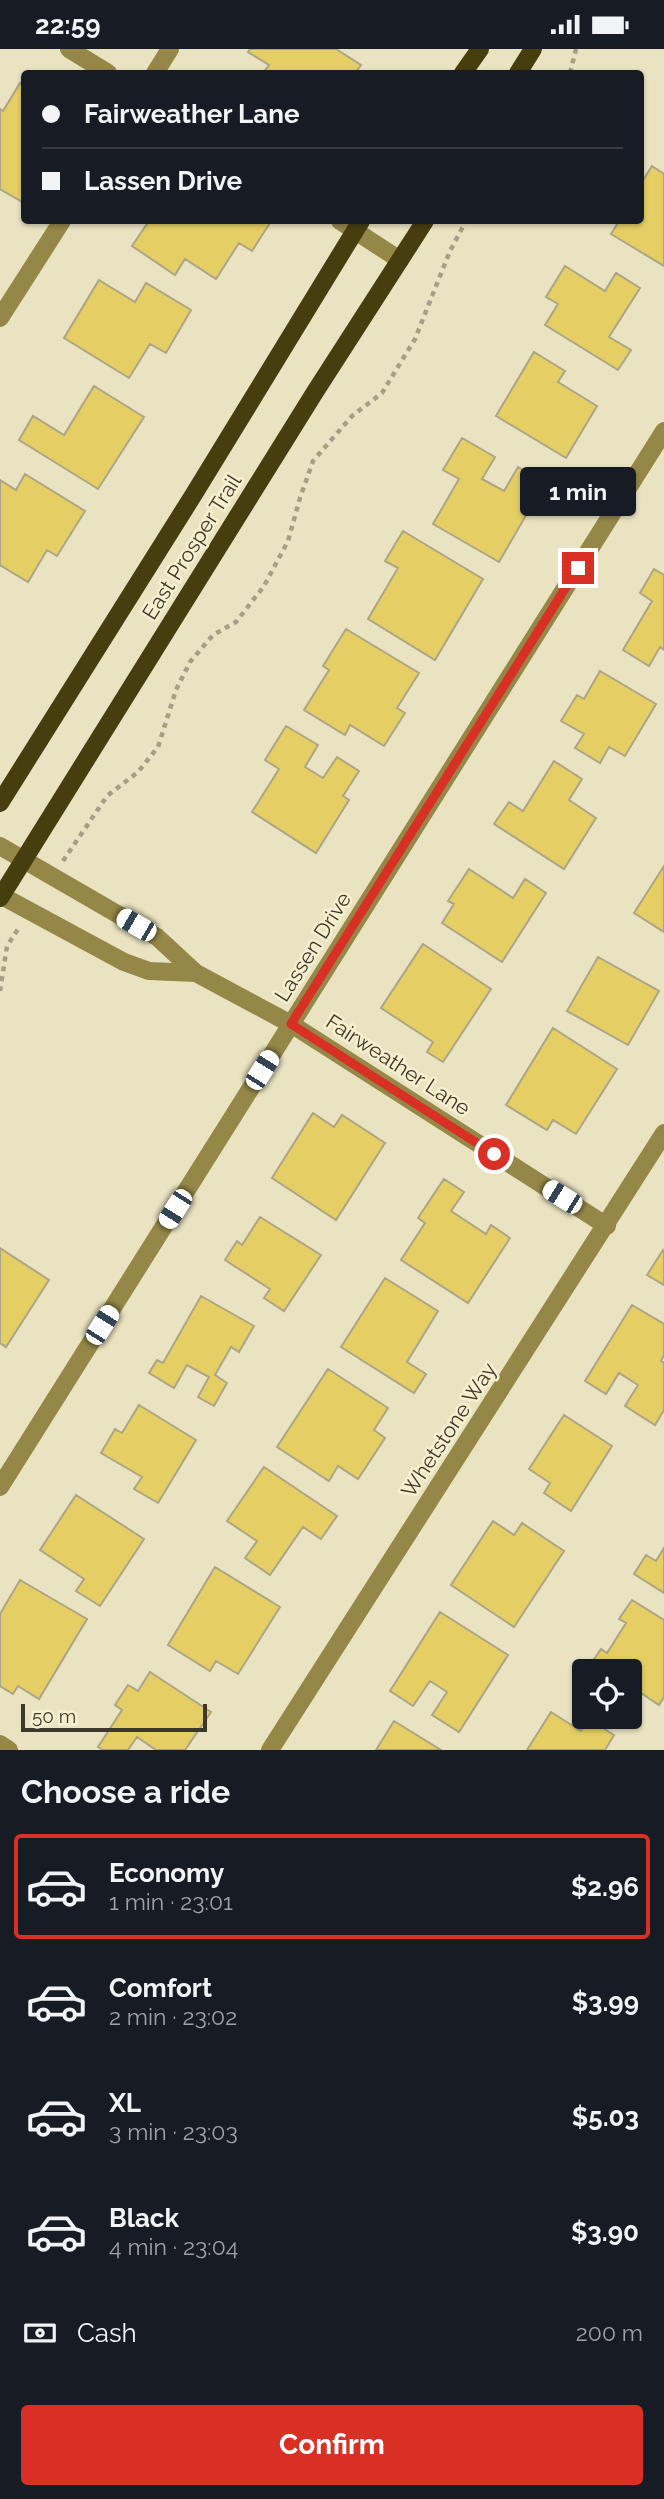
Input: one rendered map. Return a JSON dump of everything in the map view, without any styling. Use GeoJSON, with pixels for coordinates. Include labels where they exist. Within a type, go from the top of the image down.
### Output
{"type":"FeatureCollection","features":[{"type":"Feature","properties":{"kind":"main road"},"geometry":{"type":"LineString","coordinates":[[465,70],[480,49]]}},
{"type":"Feature","properties":{"kind":"main road"},"geometry":{"type":"LineString","coordinates":[[520,70],[533,49]]}},
{"type":"Feature","properties":{"kind":"main road","name":"East Prosper Trail"},"geometry":{"type":"LineString","coordinates":[[0,803],[194,494],[351,224]]}},
{"type":"Feature","properties":{"kind":"main road","name":"East Prosper Trail"},"geometry":{"type":"LineString","coordinates":[[0,896],[423,224]]}},
{"type":"Feature","properties":{"kind":"street"},"geometry":{"type":"LineString","coordinates":[[69,49],[103,70]]}},
{"type":"Feature","properties":{"kind":"street"},"geometry":{"type":"LineString","coordinates":[[157,70],[170,49]]}},
{"type":"Feature","properties":{"kind":"street"},"geometry":{"type":"LineString","coordinates":[[0,318],[60,224]]}},
{"type":"Feature","properties":{"kind":"street"},"geometry":{"type":"LineString","coordinates":[[353,224],[400,260]]}},
{"type":"Feature","properties":{"kind":"street","name":"Lassen Drive"},"geometry":{"type":"LineString","coordinates":[[0,1487],[664,431]]}},
{"type":"Feature","properties":{"kind":"street","name":"Fairweather Lane"},"geometry":{"type":"LineString","coordinates":[[0,846],[157,937],[196,973],[291,1024],[607,1226]]}},
{"type":"Feature","properties":{"kind":"street","name":"Fairweather Lane"},"geometry":{"type":"LineString","coordinates":[[0,896],[124,962],[149,971],[196,973]]}},
{"type":"Feature","properties":{"kind":"street","name":"Whetstone Way"},"geometry":{"type":"LineString","coordinates":[[270,1750],[664,1133]]}},
{"type":"Feature","properties":{"kind":"street"},"geometry":{"type":"LineString","coordinates":[[0,1744],[9,1750]]}},
{"type":"Feature","properties":{"kind":"path"},"geometry":{"type":"LineString","coordinates":[[571,70],[576,49]]}},
{"type":"Feature","properties":{"kind":"path"},"geometry":{"type":"LineString","coordinates":[[53,876],[107,796],[138,772],[158,747],[176,690],[190,662],[213,635],[236,621],[264,586],[288,541],[313,461],[352,416],[382,393],[415,339],[450,251],[464,224]]}},
{"type":"Feature","properties":{"kind":"path"},"geometry":{"type":"LineString","coordinates":[[0,991],[7,946],[30,911]]}},
{"type":"Feature","properties":{"kind":"building"},"geometry":{"type":"Polygon","coordinates":[[[250,49],[336,49],[361,65],[357,70],[265,70],[269,65],[248,52],[250,49]]]}},
{"type":"Feature","properties":{"kind":"building"},"geometry":{"type":"Polygon","coordinates":[[[20,83],[21,201],[0,189],[0,109],[3,111],[20,83]]]}},
{"type":"Feature","properties":{"kind":"building"},"geometry":{"type":"Polygon","coordinates":[[[652,166],[664,174],[664,266],[611,234],[617,224],[644,224],[644,179],[652,166]]]}},
{"type":"Feature","properties":{"kind":"building"},"geometry":{"type":"Polygon","coordinates":[[[147,224],[269,224],[252,251],[239,243],[216,279],[185,259],[175,275],[132,246],[147,224]]]}},
{"type":"Feature","properties":{"kind":"building"},"geometry":{"type":"Polygon","coordinates":[[[565,266],[605,291],[616,273],[640,288],[609,337],[631,350],[618,370],[545,325],[558,304],[546,297],[565,266]]]}},
{"type":"Feature","properties":{"kind":"building"},"geometry":{"type":"Polygon","coordinates":[[[99,280],[135,302],[146,283],[191,310],[166,353],[150,344],[129,378],[64,338],[99,280]]]}},
{"type":"Feature","properties":{"kind":"building"},"geometry":{"type":"Polygon","coordinates":[[[534,352],[565,371],[558,382],[597,406],[566,458],[496,416],[534,352]]]}},
{"type":"Feature","properties":{"kind":"building"},"geometry":{"type":"Polygon","coordinates":[[[94,386],[144,417],[98,489],[19,440],[33,416],[64,435],[94,386]]]}},
{"type":"Feature","properties":{"kind":"building"},"geometry":{"type":"Polygon","coordinates":[[[462,438],[495,457],[482,479],[504,491],[518,467],[540,480],[523,507],[529,510],[499,562],[433,524],[459,479],[443,470],[462,438]]]}},
{"type":"Feature","properties":{"kind":"building"},"geometry":{"type":"Polygon","coordinates":[[[25,474],[85,511],[57,556],[47,550],[28,582],[0,565],[0,480],[16,490],[25,474]]]}},
{"type":"Feature","properties":{"kind":"building"},"geometry":{"type":"Polygon","coordinates":[[[403,531],[483,579],[435,660],[368,619],[398,568],[385,561],[403,531]]]}},
{"type":"Feature","properties":{"kind":"building"},"geometry":{"type":"Polygon","coordinates":[[[654,569],[664,575],[664,650],[660,647],[649,666],[623,650],[652,601],[640,593],[654,569]]]}},
{"type":"Feature","properties":{"kind":"building"},"geometry":{"type":"Polygon","coordinates":[[[346,629],[419,673],[397,708],[405,713],[384,746],[350,725],[345,735],[304,710],[329,670],[323,666],[346,629]]]}},
{"type":"Feature","properties":{"kind":"building"},"geometry":{"type":"Polygon","coordinates":[[[600,671],[656,704],[625,756],[609,747],[600,763],[575,748],[584,734],[561,721],[577,695],[584,699],[600,671]]]}},
{"type":"Feature","properties":{"kind":"building"},"geometry":{"type":"Polygon","coordinates":[[[286,726],[318,745],[305,767],[323,778],[337,757],[359,771],[343,796],[349,800],[316,853],[252,812],[279,769],[265,760],[286,726]]]}},
{"type":"Feature","properties":{"kind":"building"},"geometry":{"type":"Polygon","coordinates":[[[554,761],[582,779],[569,800],[596,818],[564,869],[494,824],[509,802],[523,811],[554,761]]]}},
{"type":"Feature","properties":{"kind":"building"},"geometry":{"type":"Polygon","coordinates":[[[664,866],[664,932],[634,913],[664,866]]]}},
{"type":"Feature","properties":{"kind":"building"},"geometry":{"type":"Polygon","coordinates":[[[469,869],[513,898],[525,879],[546,893],[502,962],[442,923],[454,904],[448,901],[469,869]]]}},
{"type":"Feature","properties":{"kind":"building"},"geometry":{"type":"Polygon","coordinates":[[[423,944],[491,989],[443,1062],[427,1052],[433,1042],[381,1008],[423,944]]]}},
{"type":"Feature","properties":{"kind":"building"},"geometry":{"type":"Polygon","coordinates":[[[598,957],[659,991],[628,1045],[567,1011],[598,957]]]}},
{"type":"Feature","properties":{"kind":"building"},"geometry":{"type":"Polygon","coordinates":[[[553,1028],[617,1069],[576,1134],[553,1120],[547,1130],[506,1105],[553,1028]]]}},
{"type":"Feature","properties":{"kind":"building"},"geometry":{"type":"Polygon","coordinates":[[[313,1113],[334,1127],[342,1115],[385,1143],[336,1220],[272,1178],[313,1113]]]}},
{"type":"Feature","properties":{"kind":"building"},"geometry":{"type":"Polygon","coordinates":[[[444,1179],[464,1192],[451,1211],[486,1234],[491,1225],[510,1238],[468,1303],[401,1260],[425,1223],[418,1218],[444,1179]]]}},
{"type":"Feature","properties":{"kind":"building"},"geometry":{"type":"Polygon","coordinates":[[[260,1217],[321,1255],[284,1311],[264,1298],[270,1289],[225,1260],[237,1241],[242,1245],[260,1217]]]}},
{"type":"Feature","properties":{"kind":"building"},"geometry":{"type":"Polygon","coordinates":[[[0,1248],[49,1280],[6,1347],[0,1343],[0,1248]]]}},
{"type":"Feature","properties":{"kind":"building"},"geometry":{"type":"Polygon","coordinates":[[[664,1251],[664,1285],[647,1275],[664,1251]]]}},
{"type":"Feature","properties":{"kind":"building"},"geometry":{"type":"Polygon","coordinates":[[[385,1278],[438,1311],[407,1362],[426,1374],[414,1393],[341,1347],[385,1278]]]}},
{"type":"Feature","properties":{"kind":"building"},"geometry":{"type":"Polygon","coordinates":[[[201,1296],[254,1326],[239,1352],[231,1347],[215,1375],[227,1383],[214,1406],[198,1397],[209,1377],[187,1365],[174,1388],[149,1373],[157,1360],[163,1363],[201,1296]]]}},
{"type":"Feature","properties":{"kind":"building"},"geometry":{"type":"Polygon","coordinates":[[[632,1305],[664,1324],[664,1355],[661,1361],[664,1363],[664,1410],[655,1425],[625,1406],[638,1385],[619,1373],[606,1394],[585,1381],[632,1305]]]}},
{"type":"Feature","properties":{"kind":"building"},"geometry":{"type":"Polygon","coordinates":[[[328,1369],[388,1408],[374,1430],[385,1438],[358,1479],[338,1466],[329,1481],[277,1447],[328,1369]]]}},
{"type":"Feature","properties":{"kind":"building"},"geometry":{"type":"Polygon","coordinates":[[[139,1405],[196,1440],[158,1503],[134,1489],[142,1477],[101,1453],[115,1429],[122,1433],[139,1405]]]}},
{"type":"Feature","properties":{"kind":"building"},"geometry":{"type":"Polygon","coordinates":[[[564,1415],[612,1446],[571,1511],[544,1493],[550,1483],[529,1469],[564,1415]]]}},
{"type":"Feature","properties":{"kind":"building"},"geometry":{"type":"Polygon","coordinates":[[[264,1467],[337,1516],[321,1539],[303,1527],[270,1575],[245,1558],[257,1541],[227,1521],[264,1467]]]}},
{"type":"Feature","properties":{"kind":"building"},"geometry":{"type":"Polygon","coordinates":[[[76,1495],[144,1539],[100,1606],[76,1591],[84,1579],[40,1550],[76,1495]]]}},
{"type":"Feature","properties":{"kind":"building"},"geometry":{"type":"Polygon","coordinates":[[[493,1521],[514,1535],[522,1523],[564,1551],[514,1627],[451,1585],[493,1521]]]}},
{"type":"Feature","properties":{"kind":"building"},"geometry":{"type":"Polygon","coordinates":[[[664,1548],[664,1593],[634,1574],[646,1555],[656,1561],[664,1548]]]}},
{"type":"Feature","properties":{"kind":"building"},"geometry":{"type":"Polygon","coordinates":[[[215,1567],[280,1607],[238,1674],[216,1661],[210,1671],[168,1645],[215,1567]]]}},
{"type":"Feature","properties":{"kind":"building"},"geometry":{"type":"Polygon","coordinates":[[[20,1580],[87,1619],[39,1699],[18,1686],[13,1694],[0,1686],[0,1614],[20,1580]]]}},
{"type":"Feature","properties":{"kind":"building"},"geometry":{"type":"Polygon","coordinates":[[[632,1600],[664,1620],[664,1697],[659,1705],[642,1694],[642,1659],[594,1659],[601,1649],[607,1653],[626,1623],[619,1619],[632,1600]]]}},
{"type":"Feature","properties":{"kind":"building"},"geometry":{"type":"Polygon","coordinates":[[[440,1612],[508,1655],[459,1732],[432,1715],[447,1692],[430,1681],[413,1706],[390,1691],[440,1612]]]}},
{"type":"Feature","properties":{"kind":"building"},"geometry":{"type":"Polygon","coordinates":[[[150,1672],[211,1712],[185,1750],[156,1750],[137,1737],[128,1750],[103,1750],[98,1747],[122,1710],[115,1705],[128,1685],[138,1691],[150,1672]]]}},
{"type":"Feature","properties":{"kind":"building"},"geometry":{"type":"Polygon","coordinates":[[[551,1712],[572,1725],[572,1729],[605,1729],[614,1735],[605,1750],[527,1750],[551,1712]]]}},
{"type":"Feature","properties":{"kind":"building"},"geometry":{"type":"Polygon","coordinates":[[[394,1721],[441,1750],[376,1750],[394,1721]]]}},
{"type":"Feature","properties":{"kind":"route"},"geometry":{"type":"LineString","coordinates":[[494,1154],[291,1024],[578,568]]}}]}
